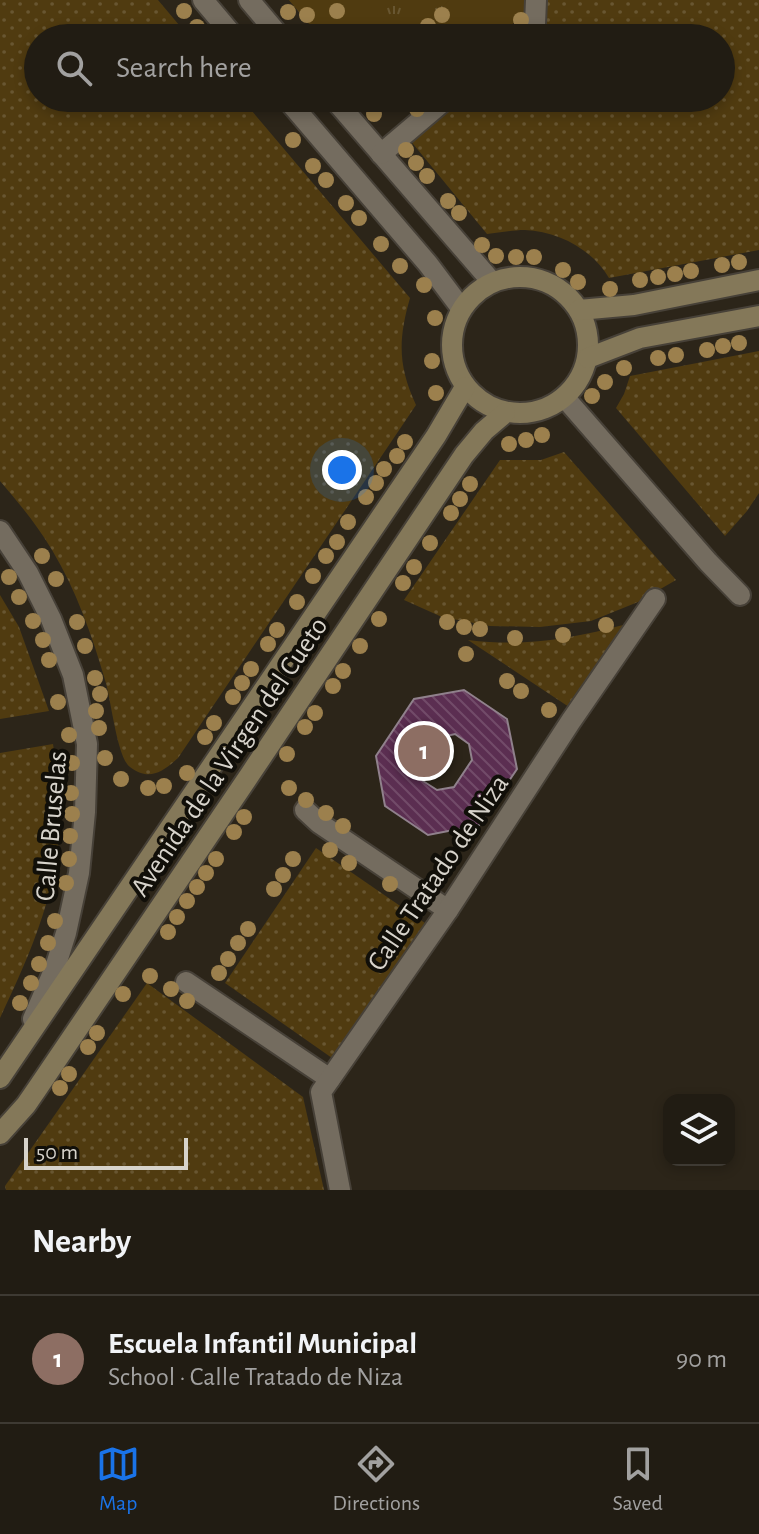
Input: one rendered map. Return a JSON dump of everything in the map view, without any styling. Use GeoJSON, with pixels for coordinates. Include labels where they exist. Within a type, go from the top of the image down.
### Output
{"type":"FeatureCollection","features":[{"type":"Feature","properties":{"kind":"main road"},"geometry":{"type":"LineString","coordinates":[[520,276],[552,284],[579,310],[588,336],[588,358],[578,384],[565,398],[534,413],[505,413],[484,404],[465,387],[453,363],[452,330],[461,308],[474,293],[492,282],[520,276]]}},
{"type":"Feature","properties":{"kind":"main road"},"geometry":{"type":"LineString","coordinates":[[579,310],[634,305],[759,280]]}},
{"type":"Feature","properties":{"kind":"main road"},"geometry":{"type":"LineString","coordinates":[[588,358],[640,338],[759,316]]}},
{"type":"Feature","properties":{"kind":"main road","name":"Avenida de la Virgen del Cueto"},"geometry":{"type":"LineString","coordinates":[[0,1078],[427,449],[465,387]]}},
{"type":"Feature","properties":{"kind":"main road","name":"Avenida de la Virgen del Cueto"},"geometry":{"type":"LineString","coordinates":[[0,1134],[31,1097],[464,455],[484,431],[505,413]]}},
{"type":"Feature","properties":{"kind":"street"},"geometry":{"type":"LineString","coordinates":[[203,0],[223,24]]}},
{"type":"Feature","properties":{"kind":"street"},"geometry":{"type":"LineString","coordinates":[[249,0],[269,24]]}},
{"type":"Feature","properties":{"kind":"street"},"geometry":{"type":"LineString","coordinates":[[535,24],[536,0]]}},
{"type":"Feature","properties":{"kind":"street"},"geometry":{"type":"LineString","coordinates":[[298,112],[428,264],[461,308]]}},
{"type":"Feature","properties":{"kind":"street"},"geometry":{"type":"LineString","coordinates":[[345,112],[492,282]]}},
{"type":"Feature","properties":{"kind":"street"},"geometry":{"type":"LineString","coordinates":[[381,154],[430,112]]}},
{"type":"Feature","properties":{"kind":"street"},"geometry":{"type":"LineString","coordinates":[[565,398],[740,595]]}},
{"type":"Feature","properties":{"kind":"street","name":"Calle Bruselas"},"geometry":{"type":"LineString","coordinates":[[0,531],[28,573],[51,619],[73,675],[87,744],[79,873],[55,968],[23,1041]]}},
{"type":"Feature","properties":{"kind":"street","name":"Calle Tratado de Niza"},"geometry":{"type":"LineString","coordinates":[[340,1190],[321,1092],[448,910],[655,599]]}},
{"type":"Feature","properties":{"kind":"street"},"geometry":{"type":"LineString","coordinates":[[305,810],[319,823],[448,910]]}},
{"type":"Feature","properties":{"kind":"street"},"geometry":{"type":"LineString","coordinates":[[186,982],[330,1079]]}},
{"type":"Feature","properties":{"kind":"green space"},"geometry":{"type":"Polygon","coordinates":[[[0,0],[158,0],[178,24],[24,24],[24,112],[253,112],[410,298],[403,327],[402,353],[406,378],[416,405],[178,758],[156,773],[144,774],[125,761],[100,663],[76,597],[46,541],[0,481],[0,0]]]}},
{"type":"Feature","properties":{"kind":"green space"},"geometry":{"type":"Polygon","coordinates":[[[289,0],[525,0],[524,14],[512,24],[309,24],[289,0]]]}},
{"type":"Feature","properties":{"kind":"green space"},"geometry":{"type":"Polygon","coordinates":[[[289,0],[365,0],[384,22],[382,24],[309,24],[289,0]]]}},
{"type":"Feature","properties":{"kind":"green space"},"geometry":{"type":"Polygon","coordinates":[[[450,0],[525,0],[524,14],[512,24],[422,24],[450,0]]]}},
{"type":"Feature","properties":{"kind":"green space"},"geometry":{"type":"Polygon","coordinates":[[[544,0],[759,0],[759,250],[609,278],[594,259],[562,238],[525,230],[487,234],[409,139],[441,112],[735,112],[735,24],[533,24],[544,0]]]}},
{"type":"Feature","properties":{"kind":"green space"},"geometry":{"type":"Polygon","coordinates":[[[759,351],[759,493],[725,536],[616,408],[630,376],[759,351]]]}},
{"type":"Feature","properties":{"kind":"green space"},"geometry":{"type":"Polygon","coordinates":[[[564,452],[676,580],[638,602],[591,621],[540,627],[490,626],[442,617],[404,600],[500,460],[541,460],[564,452]]]}},
{"type":"Feature","properties":{"kind":"green space"},"geometry":{"type":"Polygon","coordinates":[[[0,595],[19,627],[49,711],[0,719],[0,595]]]}},
{"type":"Feature","properties":{"kind":"green space"},"geometry":{"type":"Polygon","coordinates":[[[627,624],[569,707],[468,640],[509,643],[548,640],[627,624]]]}},
{"type":"Feature","properties":{"kind":"green space"},"geometry":{"type":"Polygon","coordinates":[[[53,744],[60,824],[52,882],[25,963],[0,1018],[0,753],[53,744]]]}},
{"type":"Feature","properties":{"kind":"green space"},"geometry":{"type":"Polygon","coordinates":[[[316,848],[425,923],[332,1058],[225,983],[316,848]]]}},
{"type":"Feature","properties":{"kind":"green space"},"geometry":{"type":"Polygon","coordinates":[[[147,983],[303,1097],[324,1190],[6,1190],[5,1186],[147,983]]]}},
{"type":"Feature","properties":{"kind":"building"},"geometry":{"type":"Polygon","coordinates":[[[464,690],[507,719],[517,769],[479,825],[428,835],[385,806],[376,756],[414,699],[464,690]],[[455,734],[438,738],[420,765],[423,781],[437,790],[454,787],[472,760],[469,744],[455,734]]]}},
{"type":"Feature","properties":{"kind":"place","name":"Escuela Infantil Municipal"},"geometry":{"type":"Point","coordinates":[424,751]}}]}
